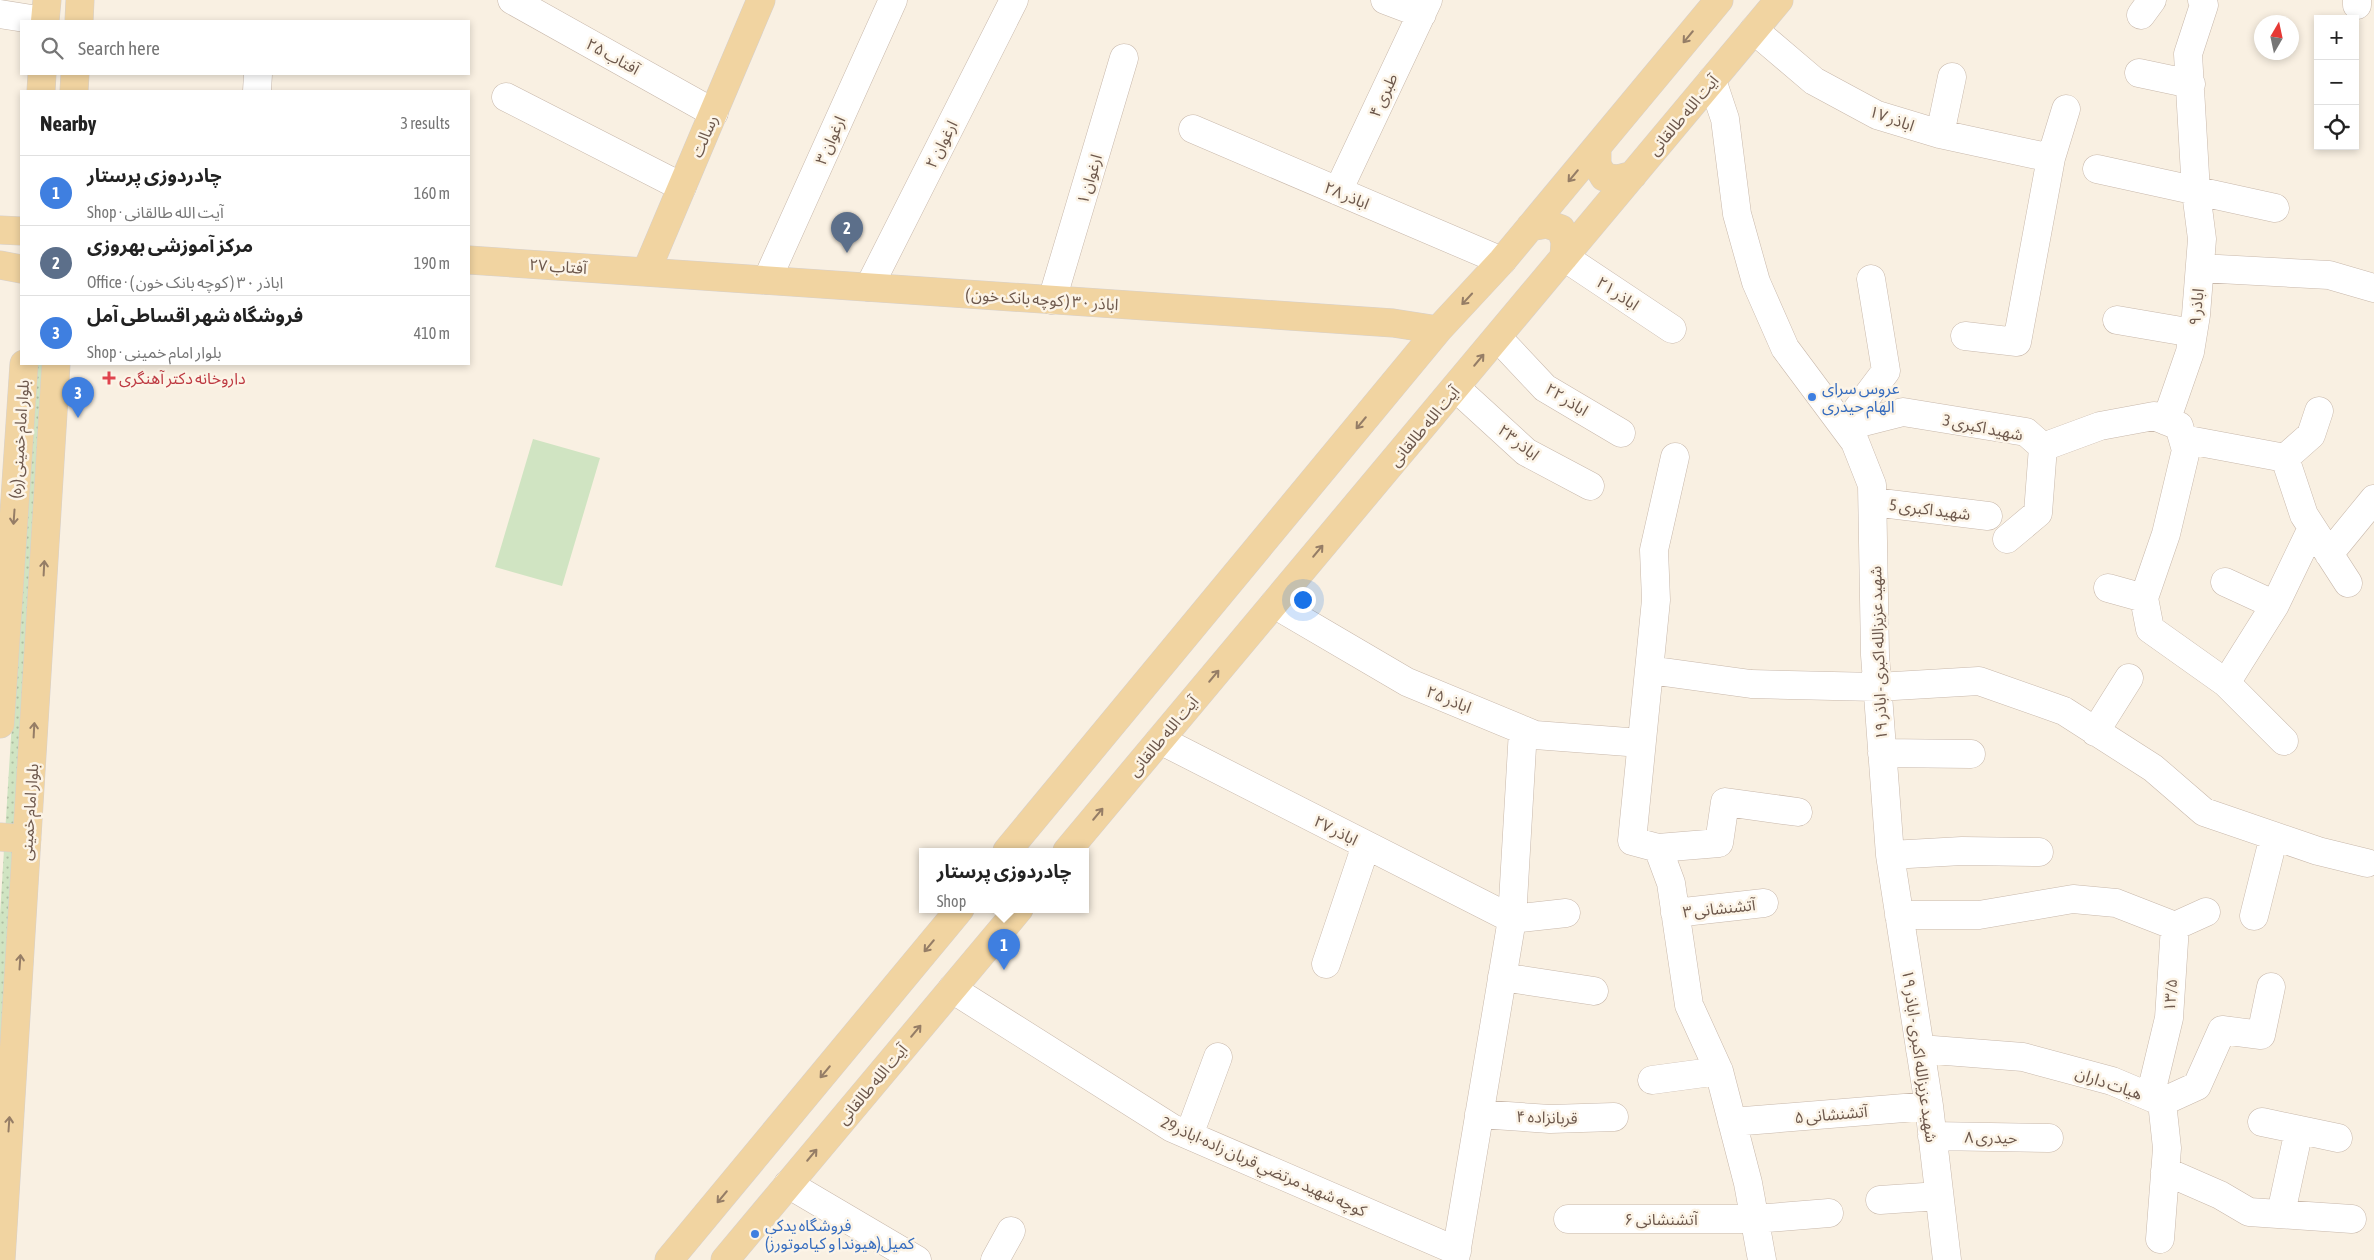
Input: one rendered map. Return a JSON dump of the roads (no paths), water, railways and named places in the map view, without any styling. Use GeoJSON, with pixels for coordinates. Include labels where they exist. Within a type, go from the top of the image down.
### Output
{"type":"FeatureCollection","features":[{"type":"Feature","properties":{"kind":"main road"},"geometry":{"type":"LineString","coordinates":[[44,20],[46,0]]}},
{"type":"Feature","properties":{"kind":"main road"},"geometry":{"type":"LineString","coordinates":[[79,20],[80,0]]}},
{"type":"Feature","properties":{"kind":"main road","name":"رسالت"},"geometry":{"type":"LineString","coordinates":[[646,272],[761,0]]}},
{"type":"Feature","properties":{"kind":"main road"},"geometry":{"type":"LineString","coordinates":[[1009,848],[1438,330],[1502,261],[1719,0]]}},
{"type":"Feature","properties":{"kind":"main road","name":"آیت الله طالقانی"},"geometry":{"type":"LineString","coordinates":[[1070,848],[1779,0]]}},
{"type":"Feature","properties":{"kind":"main road"},"geometry":{"type":"LineString","coordinates":[[41,90],[42,75]]}},
{"type":"Feature","properties":{"kind":"main road"},"geometry":{"type":"LineString","coordinates":[[74,90],[75,75]]}},
{"type":"Feature","properties":{"kind":"main road"},"geometry":{"type":"LineString","coordinates":[[1597,146],[1597,165],[1604,177],[1618,179],[1633,175]]}},
{"type":"Feature","properties":{"kind":"main road"},"geometry":{"type":"LineString","coordinates":[[1530,228],[1548,224],[1561,229],[1565,242],[1564,257]]}},
{"type":"Feature","properties":{"kind":"main road"},"geometry":{"type":"LineString","coordinates":[[0,230],[20,231]]}},
{"type":"Feature","properties":{"kind":"main road","name":"آفتاب ۲۷"},"geometry":{"type":"LineString","coordinates":[[470,260],[646,272]]}},
{"type":"Feature","properties":{"kind":"main road"},"geometry":{"type":"LineString","coordinates":[[0,265],[20,270]]}},
{"type":"Feature","properties":{"kind":"main road","name":"اباذر ۳۰ ( کوچه بانک خون )"},"geometry":{"type":"LineString","coordinates":[[646,272],[1393,323],[1438,330]]}},
{"type":"Feature","properties":{"kind":"main road","name":"بلوار امام خمینی (ره)"},"geometry":{"type":"LineString","coordinates":[[0,724],[24,365]]}},
{"type":"Feature","properties":{"kind":"main road","name":"بلوار امام خمینی"},"geometry":{"type":"LineString","coordinates":[[1,1260],[56,365]]}},
{"type":"Feature","properties":{"kind":"main road"},"geometry":{"type":"LineString","coordinates":[[0,838],[28,839]]}},
{"type":"Feature","properties":{"kind":"main road"},"geometry":{"type":"LineString","coordinates":[[669,1260],[957,913]]}},
{"type":"Feature","properties":{"kind":"main road","name":"آیت الله طالقانی"},"geometry":{"type":"LineString","coordinates":[[725,1260],[1016,913]]}},
{"type":"Feature","properties":{"kind":"street","name":"آفتاب ۲۵"},"geometry":{"type":"LineString","coordinates":[[512,0],[714,113]]}},
{"type":"Feature","properties":{"kind":"street","name":"ارغوان ۳"},"geometry":{"type":"LineString","coordinates":[[767,280],[893,0]]}},
{"type":"Feature","properties":{"kind":"street","name":"ارغوان ۲"},"geometry":{"type":"LineString","coordinates":[[869,287],[1014,0]]}},
{"type":"Feature","properties":{"kind":"street"},"geometry":{"type":"LineString","coordinates":[[1385,0],[1425,7]]}},
{"type":"Feature","properties":{"kind":"street","name":"اباذر ۹"},"geometry":{"type":"LineString","coordinates":[[2144,598],[2166,534],[2186,450],[2174,430],[2193,332],[2202,239],[2196,192],[2188,54],[2204,5],[2202,0]]}},
{"type":"Feature","properties":{"kind":"street","name":"طبری ۴"},"geometry":{"type":"LineString","coordinates":[[1338,191],[1425,7]]}},
{"type":"Feature","properties":{"kind":"street"},"geometry":{"type":"LineString","coordinates":[[0,14],[38,20]]}},
{"type":"Feature","properties":{"kind":"street","name":"اباذر ۱۷"},"geometry":{"type":"LineString","coordinates":[[1754,30],[1814,81],[1877,115],[1940,134],[2051,158]]}},
{"type":"Feature","properties":{"kind":"street","name":"ارغوان ۱"},"geometry":{"type":"LineString","coordinates":[[1052,300],[1124,58]]}},
{"type":"Feature","properties":{"kind":"street"},"geometry":{"type":"LineString","coordinates":[[2139,73],[2191,84]]}},
{"type":"Feature","properties":{"kind":"street"},"geometry":{"type":"LineString","coordinates":[[257,90],[258,75]]}},
{"type":"Feature","properties":{"kind":"street"},"geometry":{"type":"LineString","coordinates":[[1940,134],[1952,77]]}},
{"type":"Feature","properties":{"kind":"street","name":"شهید عزیزالله اکبری - اباذر ۱۹"},"geometry":{"type":"LineString","coordinates":[[1712,80],[1726,119],[1737,214],[1756,282],[1785,348],[1855,442],[1872,486],[1877,687],[1890,855],[1929,1106],[1947,1260]]}},
{"type":"Feature","properties":{"kind":"street"},"geometry":{"type":"LineString","coordinates":[[506,97],[682,187]]}},
{"type":"Feature","properties":{"kind":"street"},"geometry":{"type":"LineString","coordinates":[[1965,336],[2017,342],[2051,158],[2066,109]]}},
{"type":"Feature","properties":{"kind":"street","name":"اباذر ۲۸"},"geometry":{"type":"LineString","coordinates":[[1192,129],[1502,261]]}},
{"type":"Feature","properties":{"kind":"street"},"geometry":{"type":"LineString","coordinates":[[2097,169],[2274,208]]}},
{"type":"Feature","properties":{"kind":"street","name":"اباذر ۲۱"},"geometry":{"type":"LineString","coordinates":[[1564,257],[1672,329]]}},
{"type":"Feature","properties":{"kind":"street"},"geometry":{"type":"LineString","coordinates":[[2200,268],[2329,275],[2374,288]]}},
{"type":"Feature","properties":{"kind":"street"},"geometry":{"type":"LineString","coordinates":[[1844,427],[1886,371],[1871,280]]}},
{"type":"Feature","properties":{"kind":"street"},"geometry":{"type":"LineString","coordinates":[[2117,320],[2193,332]]}},
{"type":"Feature","properties":{"kind":"street","name":"اباذر ۲۲"},"geometry":{"type":"LineString","coordinates":[[1498,338],[1546,388],[1621,433]]}},
{"type":"Feature","properties":{"kind":"street","name":"اباذر ۲۳"},"geometry":{"type":"LineString","coordinates":[[1456,388],[1526,452],[1590,486]]}},
{"type":"Feature","properties":{"kind":"street"},"geometry":{"type":"LineString","coordinates":[[2285,458],[2311,435],[2319,411]]}},
{"type":"Feature","properties":{"kind":"street","name":"شهید اکبری 3"},"geometry":{"type":"LineString","coordinates":[[1844,427],[1903,412],[2026,432],[2043,447],[2038,513],[2006,539]]}},
{"type":"Feature","properties":{"kind":"street"},"geometry":{"type":"LineString","coordinates":[[2043,447],[2100,426],[2154,416],[2174,430],[2285,458]]}},
{"type":"Feature","properties":{"kind":"street"},"geometry":{"type":"LineString","coordinates":[[1676,457],[1654,550],[1656,600],[1632,841],[1658,848],[1719,843],[1725,802],[1798,812]]}},
{"type":"Feature","properties":{"kind":"street"},"geometry":{"type":"LineString","coordinates":[[2285,458],[2304,515],[2348,583]]}},
{"type":"Feature","properties":{"kind":"street"},"geometry":{"type":"LineString","coordinates":[[2329,554],[2374,499]]}},
{"type":"Feature","properties":{"kind":"street","name":"شهید اکبری 5"},"geometry":{"type":"LineString","coordinates":[[1873,502],[1988,516]]}},
{"type":"Feature","properties":{"kind":"street"},"geometry":{"type":"LineString","coordinates":[[2226,683],[2274,605],[2312,528]]}},
{"type":"Feature","properties":{"kind":"street"},"geometry":{"type":"LineString","coordinates":[[2225,582],[2274,605]]}},
{"type":"Feature","properties":{"kind":"street"},"geometry":{"type":"LineString","coordinates":[[2108,588],[2144,598],[2150,629],[2226,683],[2284,741]]}},
{"type":"Feature","properties":{"kind":"street","name":"اباذر ۲۵"},"geometry":{"type":"LineString","coordinates":[[1274,604],[1407,682],[1535,735],[1641,743]]}},
{"type":"Feature","properties":{"kind":"street"},"geometry":{"type":"LineString","coordinates":[[1649,670],[1751,684],[1877,687],[1978,681],[2064,711],[2153,768],[2204,812],[2318,851],[2367,863]]}},
{"type":"Feature","properties":{"kind":"street"},"geometry":{"type":"LineString","coordinates":[[2096,732],[2129,678]]}},
{"type":"Feature","properties":{"kind":"street"},"geometry":{"type":"LineString","coordinates":[[1456,1256],[1512,919],[1523,730]]}},
{"type":"Feature","properties":{"kind":"street","name":"اباذر ۲۷"},"geometry":{"type":"LineString","coordinates":[[1160,740],[1512,919]]}},
{"type":"Feature","properties":{"kind":"street"},"geometry":{"type":"LineString","coordinates":[[1882,753],[1971,754]]}},
{"type":"Feature","properties":{"kind":"street"},"geometry":{"type":"LineString","coordinates":[[2254,916],[2274,836]]}},
{"type":"Feature","properties":{"kind":"street"},"geometry":{"type":"LineString","coordinates":[[1326,964],[1366,845]]}},
{"type":"Feature","properties":{"kind":"street"},"geometry":{"type":"LineString","coordinates":[[1658,848],[1671,882],[1689,1005],[1719,1071],[1748,1182],[1762,1260]]}},
{"type":"Feature","properties":{"kind":"street"},"geometry":{"type":"LineString","coordinates":[[1890,855],[1962,850],[2039,852]]}},
{"type":"Feature","properties":{"kind":"street"},"geometry":{"type":"LineString","coordinates":[[1899,915],[1979,915],[2073,899],[2116,903],[2175,926],[2206,912]]}},
{"type":"Feature","properties":{"kind":"street","name":"آتشنشانی ۳"},"geometry":{"type":"LineString","coordinates":[[1675,913],[1764,903]]}},
{"type":"Feature","properties":{"kind":"street"},"geometry":{"type":"LineString","coordinates":[[1512,919],[1566,913]]}},
{"type":"Feature","properties":{"kind":"street","name":"۱۳/۵"},"geometry":{"type":"LineString","coordinates":[[2156,1100],[2169,1018],[2175,926]]}},
{"type":"Feature","properties":{"kind":"street"},"geometry":{"type":"LineString","coordinates":[[1502,977],[1594,992]]}},
{"type":"Feature","properties":{"kind":"street"},"geometry":{"type":"LineString","coordinates":[[2156,1100],[2197,1086],[2222,1030],[2261,1035],[2271,987]]}},
{"type":"Feature","properties":{"kind":"street","name":"كوچه شهيد مرتضي قربان زاده-اباذر29"},"geometry":{"type":"LineString","coordinates":[[952,989],[1172,1128],[1456,1256]]}},
{"type":"Feature","properties":{"kind":"street","name":"هیات داران"},"geometry":{"type":"LineString","coordinates":[[1920,1049],[2023,1057],[2112,1081],[2156,1100],[2168,1148],[2160,1238]]}},
{"type":"Feature","properties":{"kind":"street"},"geometry":{"type":"LineString","coordinates":[[1189,1136],[1218,1057]]}},
{"type":"Feature","properties":{"kind":"street"},"geometry":{"type":"LineString","coordinates":[[1652,1080],[1719,1071]]}},
{"type":"Feature","properties":{"kind":"street","name":"آتشنشانی ۵"},"geometry":{"type":"LineString","coordinates":[[1732,1122],[1929,1106]]}},
{"type":"Feature","properties":{"kind":"street","name":"قربانزاده ۴"},"geometry":{"type":"LineString","coordinates":[[1480,1114],[1550,1119],[1614,1118]]}},
{"type":"Feature","properties":{"kind":"street"},"geometry":{"type":"LineString","coordinates":[[2262,1122],[2338,1138]]}},
{"type":"Feature","properties":{"kind":"street"},"geometry":{"type":"LineString","coordinates":[[2281,1213],[2299,1130]]}},
{"type":"Feature","properties":{"kind":"street","name":"حیدری ۸"},"geometry":{"type":"LineString","coordinates":[[1932,1136],[2049,1138]]}},
{"type":"Feature","properties":{"kind":"street"},"geometry":{"type":"LineString","coordinates":[[2165,1171],[2220,1194],[2249,1212],[2352,1219]]}},
{"type":"Feature","properties":{"kind":"street"},"geometry":{"type":"LineString","coordinates":[[788,1184],[917,1260]]}},
{"type":"Feature","properties":{"kind":"street"},"geometry":{"type":"LineString","coordinates":[[1880,1200],[1939,1196]]}},
{"type":"Feature","properties":{"kind":"street","name":"آتشنشانی ۶"},"geometry":{"type":"LineString","coordinates":[[1568,1219],[1754,1219],[1829,1214]]}},
{"type":"Feature","properties":{"kind":"street"},"geometry":{"type":"LineString","coordinates":[[994,1260],[1011,1232]]}},
{"type":"Feature","properties":{"kind":"place","name":"مرکز آموزشی بهروزی"},"geometry":{"type":"Point","coordinates":[847,253]}},
{"type":"Feature","properties":{"kind":"place","name":"داروخانه دکتر آهنگری"},"geometry":{"type":"Point","coordinates":[109,378]}},
{"type":"Feature","properties":{"kind":"place","name":"عروس سرای الهام حیدری"},"geometry":{"type":"Point","coordinates":[1812,397]}},
{"type":"Feature","properties":{"kind":"place","name":"فروشگاه شهر اقساطی آمل"},"geometry":{"type":"Point","coordinates":[78,418]}},
{"type":"Feature","properties":{"kind":"place","name":"چادردوزی پرستار"},"geometry":{"type":"Point","coordinates":[1004,970]}},
{"type":"Feature","properties":{"kind":"place","name":"فروشگاه يدكي كميل(هیوندا و کیاموتورز)"},"geometry":{"type":"Point","coordinates":[755,1234]}}]}
